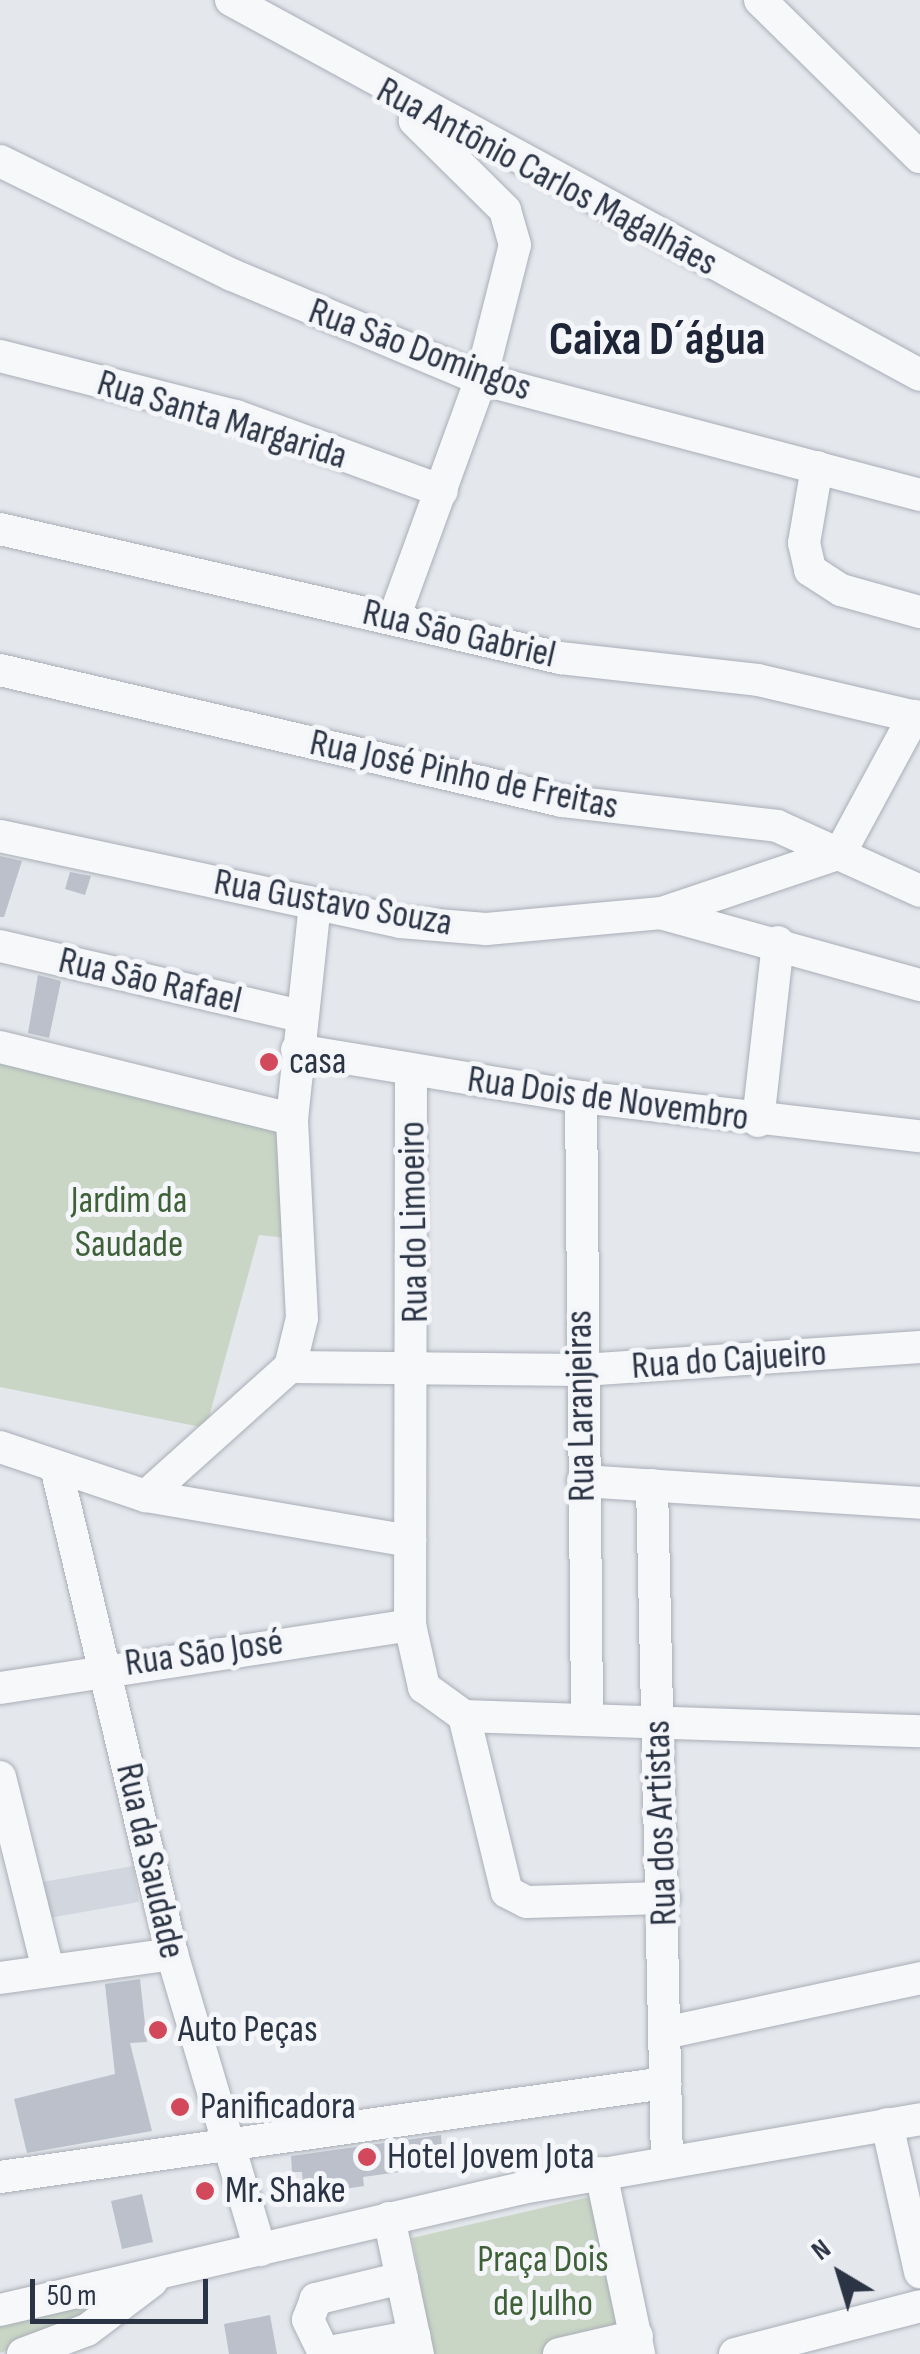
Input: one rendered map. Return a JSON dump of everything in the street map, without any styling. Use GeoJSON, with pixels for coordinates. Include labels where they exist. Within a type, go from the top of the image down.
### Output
{"type":"FeatureCollection","features":[{"type":"Feature","properties":{"kind":"street","name":"Rua Antônio Carlos Magalhães"},"geometry":{"type":"LineString","coordinates":[[231,0],[383,90],[920,375]]}},
{"type":"Feature","properties":{"kind":"street"},"geometry":{"type":"LineString","coordinates":[[760,0],[920,157]]}},
{"type":"Feature","properties":{"kind":"street"},"geometry":{"type":"LineString","coordinates":[[383,90],[490,192],[513,229],[510,282],[481,380],[394,618]]}},
{"type":"Feature","properties":{"kind":"street","name":"Rua São Domingos"},"geometry":{"type":"LineString","coordinates":[[0,160],[232,275],[481,380],[920,495]]}},
{"type":"Feature","properties":{"kind":"street","name":"Rua Santa Margarida"},"geometry":{"type":"LineString","coordinates":[[0,356],[236,416],[442,491]]}},
{"type":"Feature","properties":{"kind":"street"},"geometry":{"type":"LineString","coordinates":[[817,467],[804,543],[810,570],[842,590],[920,612]]}},
{"type":"Feature","properties":{"kind":"street","name":"Rua São Gabriel"},"geometry":{"type":"LineString","coordinates":[[0,529],[616,669],[758,680],[917,717]]}},
{"type":"Feature","properties":{"kind":"street","name":"Rua José Pinho de Freitas"},"geometry":{"type":"LineString","coordinates":[[0,670],[562,801],[776,826],[920,891]]}},
{"type":"Feature","properties":{"kind":"street"},"geometry":{"type":"LineString","coordinates":[[840,852],[917,717]]}},
{"type":"Feature","properties":{"kind":"street","name":"Rua Gustavo Souza"},"geometry":{"type":"LineString","coordinates":[[0,836],[314,905],[486,929],[662,913],[840,852]]}},
{"type":"Feature","properties":{"kind":"street"},"geometry":{"type":"LineString","coordinates":[[146,1496],[290,1367],[302,1318],[292,1119],[314,905]]}},
{"type":"Feature","properties":{"kind":"street"},"geometry":{"type":"LineString","coordinates":[[662,913],[778,942],[920,985]]}},
{"type":"Feature","properties":{"kind":"street"},"geometry":{"type":"LineString","coordinates":[[758,1120],[778,942]]}},
{"type":"Feature","properties":{"kind":"street","name":"Rua São Rafael"},"geometry":{"type":"LineString","coordinates":[[0,946],[300,1016]]}},
{"type":"Feature","properties":{"kind":"street"},"geometry":{"type":"LineString","coordinates":[[0,1047],[292,1119]]}},
{"type":"Feature","properties":{"kind":"street","name":"Rua Dois de Novembro"},"geometry":{"type":"LineString","coordinates":[[297,1050],[581,1097],[920,1136]]}},
{"type":"Feature","properties":{"kind":"street","name":"Rua do Limoeiro"},"geometry":{"type":"LineString","coordinates":[[410,1070],[417,1373]]}},
{"type":"Feature","properties":{"kind":"street","name":"Rua Laranjeiras"},"geometry":{"type":"LineString","coordinates":[[581,1097],[587,1714]]}},
{"type":"Feature","properties":{"kind":"street","name":"Rua do Cajueiro"},"geometry":{"type":"LineString","coordinates":[[290,1367],[417,1373],[583,1370],[920,1347]]}},
{"type":"Feature","properties":{"kind":"street"},"geometry":{"type":"LineString","coordinates":[[417,1373],[410,1625],[424,1686],[464,1716],[587,1714],[920,1731]]}},
{"type":"Feature","properties":{"kind":"street"},"geometry":{"type":"LineString","coordinates":[[0,1448],[146,1496],[410,1541]]}},
{"type":"Feature","properties":{"kind":"street","name":"Rua da Saudade"},"geometry":{"type":"LineString","coordinates":[[56,1467],[172,1954],[224,2146],[260,2250]]}},
{"type":"Feature","properties":{"kind":"street"},"geometry":{"type":"LineString","coordinates":[[582,1481],[920,1503]]}},
{"type":"Feature","properties":{"kind":"street","name":"Rua dos Artistas"},"geometry":{"type":"LineString","coordinates":[[652,1485],[668,2032],[667,2161]]}},
{"type":"Feature","properties":{"kind":"street","name":"Rua São José"},"geometry":{"type":"LineString","coordinates":[[0,1688],[102,1667],[410,1625]]}},
{"type":"Feature","properties":{"kind":"street"},"geometry":{"type":"LineString","coordinates":[[464,1716],[495,1868],[507,1892],[527,1902],[664,1898]]}},
{"type":"Feature","properties":{"kind":"street"},"geometry":{"type":"LineString","coordinates":[[0,1777],[6,1837],[48,1970]]}},
{"type":"Feature","properties":{"kind":"street"},"geometry":{"type":"LineString","coordinates":[[0,1978],[172,1954]]}},
{"type":"Feature","properties":{"kind":"street"},"geometry":{"type":"LineString","coordinates":[[668,2032],[920,1978]]}},
{"type":"Feature","properties":{"kind":"street"},"geometry":{"type":"LineString","coordinates":[[0,2178],[665,2083]]}},
{"type":"Feature","properties":{"kind":"street"},"geometry":{"type":"LineString","coordinates":[[0,2310],[153,2280],[388,2218],[602,2173],[920,2119]]}},
{"type":"Feature","properties":{"kind":"street"},"geometry":{"type":"LineString","coordinates":[[887,2124],[920,2272]]}},
{"type":"Feature","properties":{"kind":"street"},"geometry":{"type":"LineString","coordinates":[[558,2354],[638,2345],[602,2173]]}},
{"type":"Feature","properties":{"kind":"street"},"geometry":{"type":"LineString","coordinates":[[388,2218],[402,2278],[416,2345],[324,2353],[308,2320],[316,2299],[402,2278]]}},
{"type":"Feature","properties":{"kind":"street"},"geometry":{"type":"LineString","coordinates":[[23,2354],[88,2330],[153,2280]]}},
{"type":"Feature","properties":{"kind":"street"},"geometry":{"type":"LineString","coordinates":[[735,2354],[920,2306]]}},
{"type":"Feature","properties":{"kind":"shaded area"},"geometry":{"type":"Polygon","coordinates":[[[133,1866],[139,1902],[44,1919],[37,1883],[133,1866]]]}},
{"type":"Feature","properties":{"kind":"green space","name":"Jardim da Saudade"},"geometry":{"type":"Polygon","coordinates":[[[0,1058],[279,1126],[288,1238],[259,1235],[206,1428],[0,1387],[0,1058]]]}},
{"type":"Feature","properties":{"kind":"green space","name":"Praça Dois de Julho"},"geometry":{"type":"Polygon","coordinates":[[[598,2195],[633,2354],[433,2354],[412,2238],[598,2195]]]}},
{"type":"Feature","properties":{"kind":"green space"},"geometry":{"type":"Polygon","coordinates":[[[101,2296],[97,2317],[0,2353],[0,2320],[101,2296]]]}},
{"type":"Feature","properties":{"kind":"building"},"geometry":{"type":"Polygon","coordinates":[[[0,856],[22,861],[4,917],[0,917],[0,856]]]}},
{"type":"Feature","properties":{"kind":"building"},"geometry":{"type":"Polygon","coordinates":[[[70,872],[91,876],[85,895],[65,889],[70,872]]]}},
{"type":"Feature","properties":{"kind":"building"},"geometry":{"type":"Polygon","coordinates":[[[38,975],[61,981],[49,1038],[28,1033],[38,975]]]}},
{"type":"Feature","properties":{"kind":"building"},"geometry":{"type":"Polygon","coordinates":[[[140,1979],[147,2042],[130,2043],[152,2131],[27,2153],[14,2099],[115,2074],[105,1984],[140,1979]]]}},
{"type":"Feature","properties":{"kind":"building","name":"Hotel Jovem Jota"},"geometry":{"type":"Polygon","coordinates":[[[441,2135],[443,2166],[363,2177],[364,2186],[304,2195],[302,2172],[292,2172],[291,2156],[441,2135]]]}},
{"type":"Feature","properties":{"kind":"building"},"geometry":{"type":"Polygon","coordinates":[[[142,2194],[153,2242],[122,2249],[111,2201],[142,2194]]]}},
{"type":"Feature","properties":{"kind":"building"},"geometry":{"type":"Polygon","coordinates":[[[270,2315],[277,2354],[229,2354],[224,2324],[270,2315]]]}},
{"type":"Feature","properties":{"kind":"place","name":"casa"},"geometry":{"type":"Point","coordinates":[269,1062]}},
{"type":"Feature","properties":{"kind":"place","name":"Auto Peças"},"geometry":{"type":"Point","coordinates":[158,2030]}},
{"type":"Feature","properties":{"kind":"place","name":"Panificadora"},"geometry":{"type":"Point","coordinates":[180,2107]}},
{"type":"Feature","properties":{"kind":"place","name":"Hotel Jovem Jota"},"geometry":{"type":"Point","coordinates":[367,2157]}},
{"type":"Feature","properties":{"kind":"place","name":"Mr. Shake"},"geometry":{"type":"Point","coordinates":[205,2191]}},
{"type":"Feature","properties":{"kind":"district","name":"Caixa D´água"},"geometry":{"type":"Point","coordinates":[657,340]}}]}
